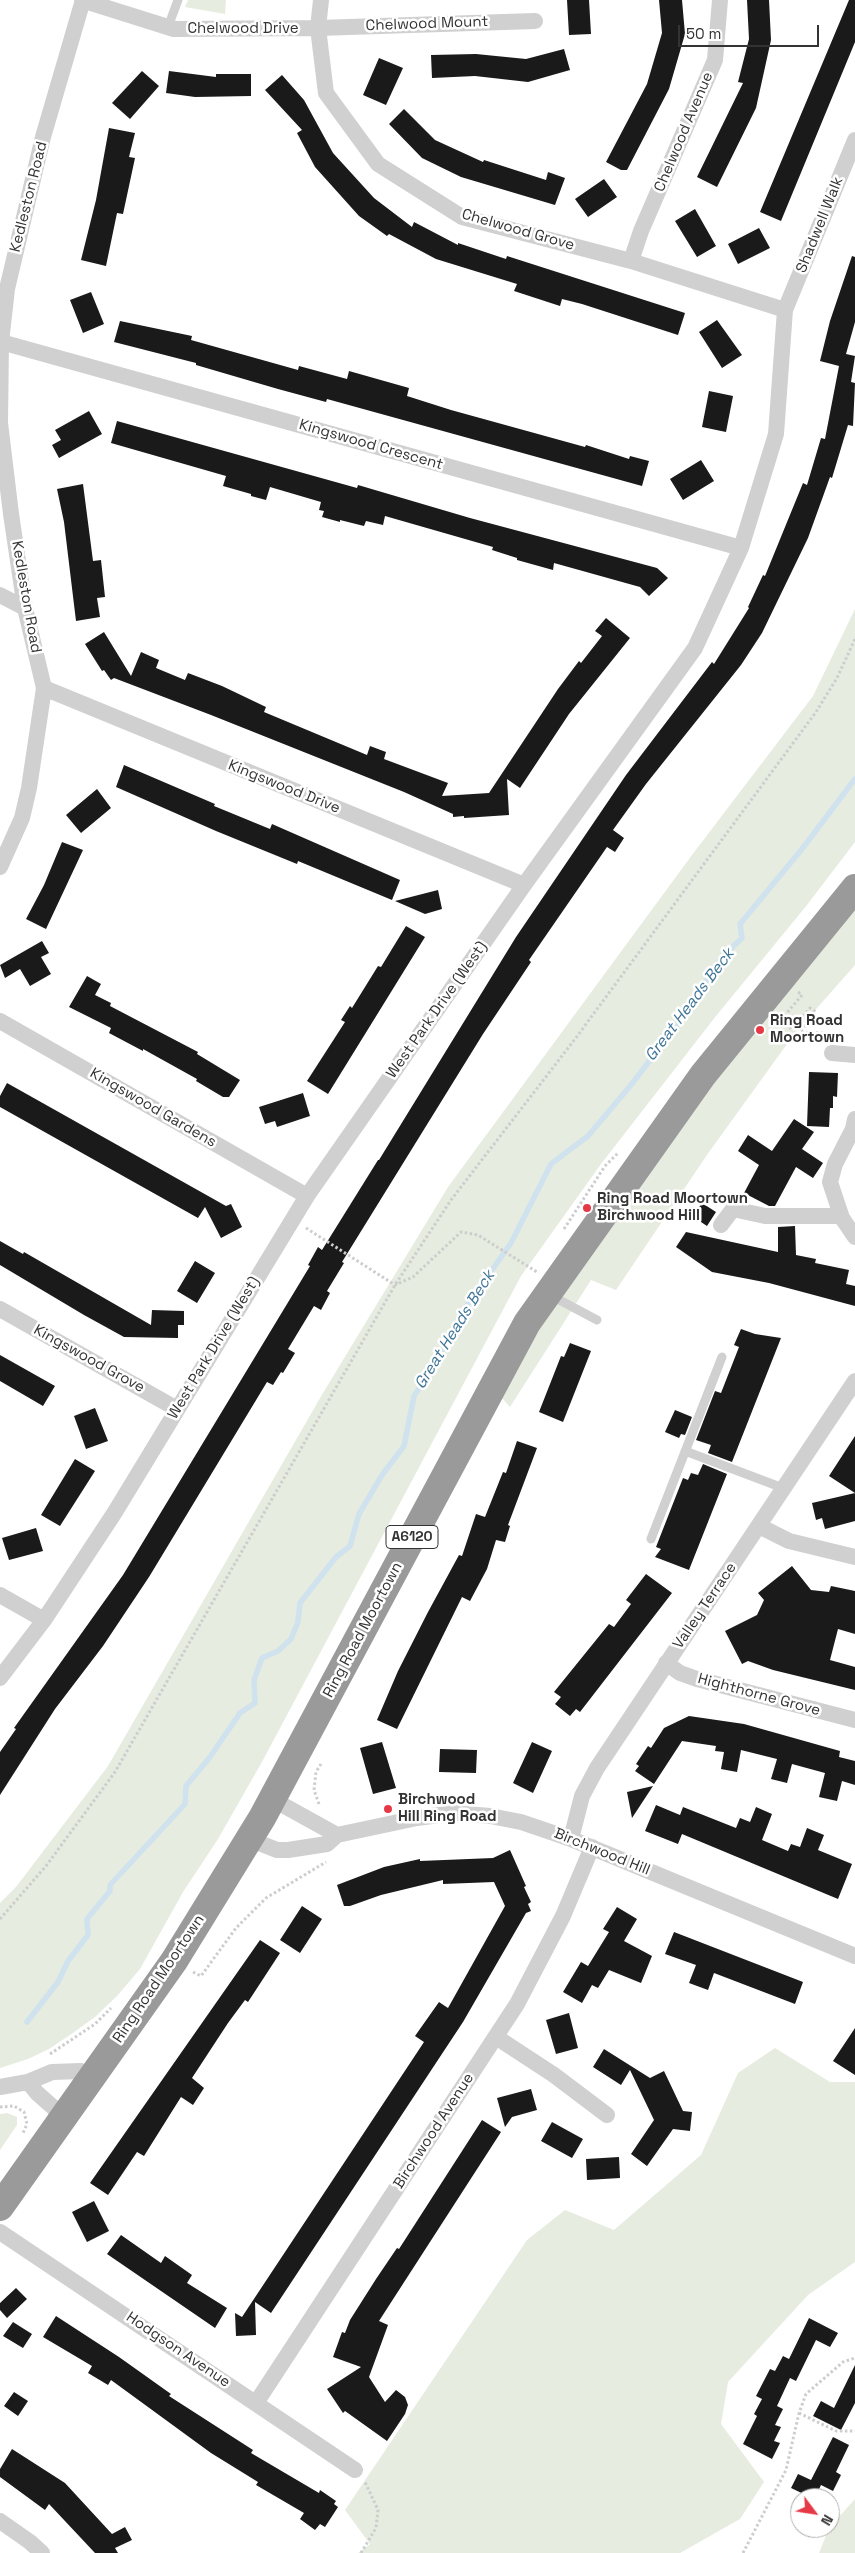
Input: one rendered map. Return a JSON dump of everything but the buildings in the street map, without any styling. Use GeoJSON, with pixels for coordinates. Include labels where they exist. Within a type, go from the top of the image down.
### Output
{"type":"FeatureCollection","features":[{"type":"Feature","properties":{"kind":"highway","name":"Ring Road Moortown"},"geometry":{"type":"LineString","coordinates":[[0,2207],[174,1961],[249,1838],[272,1799],[527,1323],[545,1285],[704,1075],[855,888]]}},
{"type":"Feature","properties":{"kind":"street","name":"Chelwood Drive"},"geometry":{"type":"LineString","coordinates":[[82,0],[174,29],[318,28]]}},
{"type":"Feature","properties":{"kind":"street","name":"Kedleston Road"},"geometry":{"type":"LineString","coordinates":[[0,867],[22,818],[44,688],[25,608],[0,423],[4,288],[43,137],[82,0]]}},
{"type":"Feature","properties":{"kind":"street"},"geometry":{"type":"LineString","coordinates":[[318,28],[321,0]]}},
{"type":"Feature","properties":{"kind":"street","name":"Chelwood Avenue"},"geometry":{"type":"LineString","coordinates":[[631,261],[641,232],[715,60],[720,0]]}},
{"type":"Feature","properties":{"kind":"street","name":"Chelwood Mount"},"geometry":{"type":"LineString","coordinates":[[318,28],[535,20]]}},
{"type":"Feature","properties":{"kind":"street","name":"Chelwood Grove"},"geometry":{"type":"LineString","coordinates":[[318,28],[326,93],[378,164],[462,217],[631,261],[785,310]]}},
{"type":"Feature","properties":{"kind":"street","name":"Shadwell Walk"},"geometry":{"type":"LineString","coordinates":[[785,310],[855,140]]}},
{"type":"Feature","properties":{"kind":"street","name":"West Park Drive (West)"},"geometry":{"type":"LineString","coordinates":[[0,1678],[44,1620],[115,1512],[307,1196],[524,885],[695,648],[741,548],[776,434],[785,310]]}},
{"type":"Feature","properties":{"kind":"street","name":"Kingswood Crescent"},"geometry":{"type":"LineString","coordinates":[[1,342],[741,548]]}},
{"type":"Feature","properties":{"kind":"street"},"geometry":{"type":"LineString","coordinates":[[0,595],[25,608]]}},
{"type":"Feature","properties":{"kind":"street","name":"Kingswood Drive"},"geometry":{"type":"LineString","coordinates":[[44,688],[524,885]]}},
{"type":"Feature","properties":{"kind":"street","name":"Kingswood Gardens"},"geometry":{"type":"LineString","coordinates":[[0,1020],[307,1196]]}},
{"type":"Feature","properties":{"kind":"street"},"geometry":{"type":"LineString","coordinates":[[832,1046],[855,1055]]}},
{"type":"Feature","properties":{"kind":"street"},"geometry":{"type":"LineString","coordinates":[[855,1119],[853,1129],[835,1164],[830,1182],[841,1216],[855,1237]]}},
{"type":"Feature","properties":{"kind":"street"},"geometry":{"type":"LineString","coordinates":[[721,1225],[733,1209],[765,1216],[841,1216]]}},
{"type":"Feature","properties":{"kind":"street","name":"Kingswood Grove"},"geometry":{"type":"LineString","coordinates":[[0,1309],[177,1408]]}},
{"type":"Feature","properties":{"kind":"street","name":"Valley Terrace"},"geometry":{"type":"LineString","coordinates":[[572,1839],[582,1796],[597,1768],[855,1381]]}},
{"type":"Feature","properties":{"kind":"street"},"geometry":{"type":"LineString","coordinates":[[759,1526],[790,1541],[855,1557]]}},
{"type":"Feature","properties":{"kind":"street"},"geometry":{"type":"LineString","coordinates":[[0,1595],[44,1620]]}},
{"type":"Feature","properties":{"kind":"street","name":"Highthorne Grove"},"geometry":{"type":"LineString","coordinates":[[666,1663],[680,1673],[697,1679],[855,1720]]}},
{"type":"Feature","properties":{"kind":"street"},"geometry":{"type":"LineString","coordinates":[[272,1799],[337,1835]]}},
{"type":"Feature","properties":{"kind":"street","name":"Birchwood Hill"},"geometry":{"type":"LineString","coordinates":[[249,1838],[277,1850],[323,1845],[337,1835],[454,1813],[490,1816],[521,1822],[572,1839],[855,1956]]}},
{"type":"Feature","properties":{"kind":"street","name":"Birchwood Avenue"},"geometry":{"type":"LineString","coordinates":[[256,2402],[496,2037],[539,1964],[563,1916],[592,1848]]}},
{"type":"Feature","properties":{"kind":"street"},"geometry":{"type":"LineString","coordinates":[[496,2037],[554,2075],[607,2115]]}},
{"type":"Feature","properties":{"kind":"street"},"geometry":{"type":"LineString","coordinates":[[0,2087],[28,2082],[52,2072],[82,2071],[93,2075]]}},
{"type":"Feature","properties":{"kind":"street"},"geometry":{"type":"LineString","coordinates":[[28,2082],[37,2093],[64,2117]]}},
{"type":"Feature","properties":{"kind":"street","name":"Hodgson Avenue"},"geometry":{"type":"LineString","coordinates":[[0,2232],[355,2470]]}},
{"type":"Feature","properties":{"kind":"street"},"geometry":{"type":"LineString","coordinates":[[0,2521],[42,2553]]}},
{"type":"Feature","properties":{"kind":"lane","name":"Chelwood Drive"},"geometry":{"type":"LineString","coordinates":[[168,27],[178,0]]}},
{"type":"Feature","properties":{"kind":"lane"},"geometry":{"type":"LineString","coordinates":[[545,1285],[597,1320]]}},
{"type":"Feature","properties":{"kind":"lane"},"geometry":{"type":"LineString","coordinates":[[651,1539],[722,1357]]}},
{"type":"Feature","properties":{"kind":"lane"},"geometry":{"type":"LineString","coordinates":[[686,1451],[784,1488]]}},
{"type":"Feature","properties":{"kind":"path"},"geometry":{"type":"LineString","coordinates":[[0,1919],[46,1866],[115,1772],[395,1285],[451,1200],[574,1039],[816,712],[837,678],[855,639]]}},
{"type":"Feature","properties":{"kind":"path"},"geometry":{"type":"LineString","coordinates":[[797,990],[802,995],[780,1021],[792,1029],[810,1008],[816,1012],[800,1032],[824,1033],[832,1046]]}},
{"type":"Feature","properties":{"kind":"path"},"geometry":{"type":"LineString","coordinates":[[292,1219],[395,1285]]}},
{"type":"Feature","properties":{"kind":"path"},"geometry":{"type":"LineString","coordinates":[[395,1285],[414,1277],[461,1232],[478,1235],[513,1256],[545,1285]]}},
{"type":"Feature","properties":{"kind":"path"},"geometry":{"type":"LineString","coordinates":[[320,1764],[316,1772],[314,1790],[320,1806]]}},
{"type":"Feature","properties":{"kind":"path"},"geometry":{"type":"LineString","coordinates":[[201,1976],[236,1928],[266,1898],[326,1863],[323,1845]]}},
{"type":"Feature","properties":{"kind":"path"},"geometry":{"type":"LineString","coordinates":[[64,2045],[96,2024],[112,2006]]}},
{"type":"Feature","properties":{"kind":"path"},"geometry":{"type":"LineString","coordinates":[[0,2107],[14,2106],[24,2112],[27,2124],[22,2135]]}},
{"type":"Feature","properties":{"kind":"path"},"geometry":{"type":"LineString","coordinates":[[743,2553],[786,2470],[799,2413],[806,2394],[844,2362],[855,2358]]}},
{"type":"Feature","properties":{"kind":"path"},"geometry":{"type":"LineString","coordinates":[[799,2413],[836,2431],[855,2431]]}},
{"type":"Feature","properties":{"kind":"path"},"geometry":{"type":"LineString","coordinates":[[355,2470],[370,2489],[378,2510],[376,2528],[361,2553]]}},
{"type":"Feature","properties":{"kind":"shaded area"},"geometry":{"type":"Polygon","coordinates":[[[188,0],[226,0],[225,14],[185,7],[188,0]]]}},
{"type":"Feature","properties":{"kind":"shaded area"},"geometry":{"type":"Polygon","coordinates":[[[855,609],[855,842],[601,1164],[521,1276],[263,1760],[218,1839],[183,1892],[140,1969],[117,1996],[95,2017],[70,2035],[49,2049],[28,2059],[0,2068],[0,1903],[16,1887],[108,1766],[323,1393],[448,1187],[692,855],[813,696],[855,609]]]}},
{"type":"Feature","properties":{"kind":"shaded area"},"geometry":{"type":"Polygon","coordinates":[[[855,909],[855,965],[795,1033],[709,1152],[616,1290],[591,1280],[510,1407],[501,1397],[531,1341],[726,1062],[855,909]]]}},
{"type":"Feature","properties":{"kind":"shaded area"},"geometry":{"type":"Polygon","coordinates":[[[775,2048],[830,2082],[855,2082],[855,2262],[808,2295],[728,2382],[721,2424],[764,2482],[740,2519],[680,2553],[358,2553],[370,2544],[345,2510],[527,2240],[565,2210],[614,2230],[701,2155],[738,2073],[775,2048]]]}},
{"type":"Feature","properties":{"kind":"shaded area"},"geometry":{"type":"Polygon","coordinates":[[[7,2113],[17,2117],[17,2125],[0,2150],[0,2114],[7,2113]]]}},
{"type":"Feature","properties":{"kind":"shaded area"},"geometry":{"type":"Polygon","coordinates":[[[855,2499],[855,2553],[819,2553],[825,2538],[840,2538],[840,2516],[855,2499]]]}},
{"type":"Feature","properties":{"kind":"waterway","name":"Great Heads Beck"},"geometry":{"type":"LineString","coordinates":[[27,2022],[58,1982],[68,1961],[88,1935],[87,1919],[110,1891],[110,1885],[185,1804],[186,1786],[210,1757],[240,1713],[255,1703],[254,1680],[262,1658],[278,1651],[291,1639],[298,1622],[300,1603],[336,1557],[350,1546],[359,1514],[382,1475],[404,1446],[414,1396],[437,1361],[463,1311],[511,1243],[551,1164],[588,1136],[631,1085],[676,1026],[722,957],[742,938],[740,924],[802,849],[855,779]]}},
{"type":"Feature","properties":{"kind":"place","name":"Ring Road Moortown"},"geometry":{"type":"Point","coordinates":[760,1030]}},
{"type":"Feature","properties":{"kind":"place","name":"Ring Road Moortown Birchwood Hill"},"geometry":{"type":"Point","coordinates":[587,1208]}},
{"type":"Feature","properties":{"kind":"place","name":"Birchwood Hill Ring Road"},"geometry":{"type":"Point","coordinates":[388,1809]}}]}
